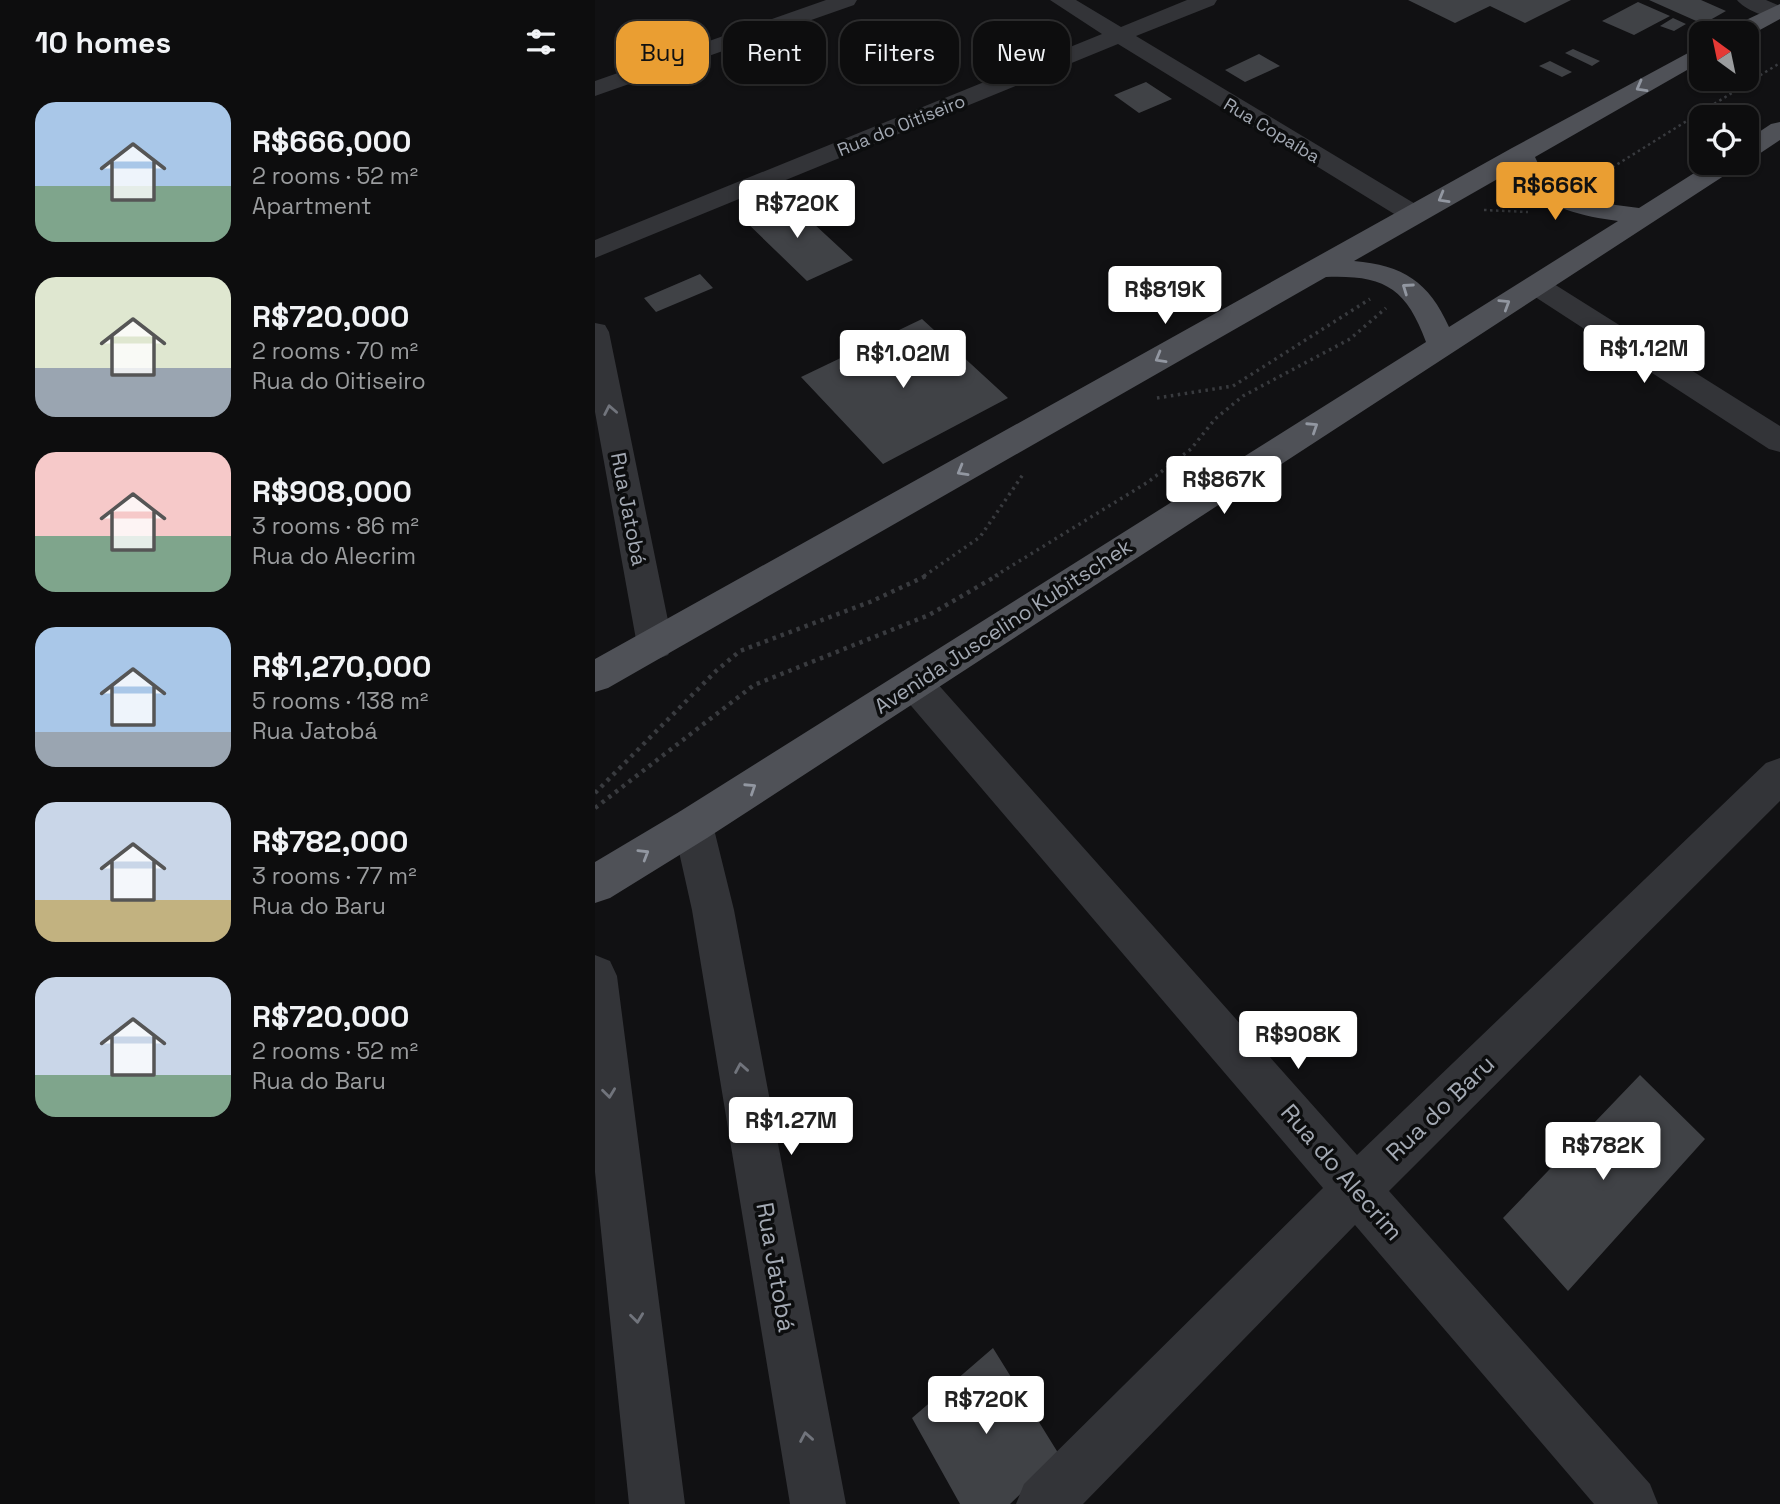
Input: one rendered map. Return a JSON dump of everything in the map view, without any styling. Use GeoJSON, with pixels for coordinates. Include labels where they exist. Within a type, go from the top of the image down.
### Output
{"type":"FeatureCollection","features":[{"type":"Feature","properties":{"kind":"main road"},"geometry":{"type":"LineString","coordinates":[[1759,21],[1778,11]]}},
{"type":"Feature","properties":{"kind":"main road"},"geometry":{"type":"LineString","coordinates":[[595,677],[655,646],[1413,214],[1689,61]]}},
{"type":"Feature","properties":{"kind":"main road"},"geometry":{"type":"LineString","coordinates":[[1759,143],[1780,129]]}},
{"type":"Feature","properties":{"kind":"main road"},"geometry":{"type":"LineString","coordinates":[[1521,153],[1525,170],[1541,187],[1561,199],[1597,211],[1644,216]]}},
{"type":"Feature","properties":{"kind":"main road","name":"Avenida Juscelino Kubitschek"},"geometry":{"type":"LineString","coordinates":[[595,884],[693,825],[1708,175]]}},
{"type":"Feature","properties":{"kind":"main road"},"geometry":{"type":"LineString","coordinates":[[1316,269],[1344,267],[1373,272],[1398,282],[1418,296],[1430,314],[1442,345]]}},
{"type":"Feature","properties":{"kind":"street"},"geometry":{"type":"LineString","coordinates":[[595,89],[846,0]]}},
{"type":"Feature","properties":{"kind":"street","name":"Rua Copaíba"},"geometry":{"type":"LineString","coordinates":[[1061,0],[1413,214]]}},
{"type":"Feature","properties":{"kind":"street","name":"Rua do Oitiseiro"},"geometry":{"type":"LineString","coordinates":[[595,250],[1206,0]]}},
{"type":"Feature","properties":{"kind":"street"},"geometry":{"type":"LineString","coordinates":[[1748,0],[1778,11]]}},
{"type":"Feature","properties":{"kind":"street"},"geometry":{"type":"LineString","coordinates":[[1536,285],[1780,441]]}},
{"type":"Feature","properties":{"kind":"street","name":"Rua Jatobá"},"geometry":{"type":"LineString","coordinates":[[595,331],[655,646]]}},
{"type":"Feature","properties":{"kind":"street","name":"Rua do Alecrim"},"geometry":{"type":"LineString","coordinates":[[914,683],[1630,1504]]}},
{"type":"Feature","properties":{"kind":"street","name":"Rua do Baru"},"geometry":{"type":"LineString","coordinates":[[1044,1504],[1357,1189],[1780,775]]}},
{"type":"Feature","properties":{"kind":"street","name":"Rua Jatobá"},"geometry":{"type":"LineString","coordinates":[[693,825],[713,910],[818,1504]]}},
{"type":"Feature","properties":{"kind":"street"},"geometry":{"type":"LineString","coordinates":[[595,976],[657,1504]]}},
{"type":"Feature","properties":{"kind":"path"},"geometry":{"type":"LineString","coordinates":[[1481,210],[1532,212],[1561,199],[1780,63]]}},
{"type":"Feature","properties":{"kind":"path"},"geometry":{"type":"LineString","coordinates":[[1150,399],[1233,386],[1398,282]]}},
{"type":"Feature","properties":{"kind":"path"},"geometry":{"type":"LineString","coordinates":[[595,808],[754,685],[929,615],[1148,482],[1191,449],[1215,418],[1243,396],[1350,339],[1384,312],[1398,282]]}},
{"type":"Feature","properties":{"kind":"path"},"geometry":{"type":"LineString","coordinates":[[595,793],[716,671],[740,651],[870,602],[931,573],[980,537],[1025,472]]}},
{"type":"Feature","properties":{"kind":"building"},"geometry":{"type":"Polygon","coordinates":[[[1408,0],[1571,0],[1525,23],[1490,6],[1455,23],[1408,0]]]}},
{"type":"Feature","properties":{"kind":"building"},"geometry":{"type":"Polygon","coordinates":[[[1649,0],[1701,0],[1726,11],[1708,21],[1696,21],[1649,0]]]}},
{"type":"Feature","properties":{"kind":"building"},"geometry":{"type":"Polygon","coordinates":[[[1638,2],[1670,16],[1634,35],[1602,21],[1638,2]]]}},
{"type":"Feature","properties":{"kind":"building"},"geometry":{"type":"Polygon","coordinates":[[[1673,18],[1686,24],[1674,31],[1660,26],[1673,18]]]}},
{"type":"Feature","properties":{"kind":"building"},"geometry":{"type":"Polygon","coordinates":[[[1573,49],[1600,61],[1592,66],[1565,53],[1573,49]]]}},
{"type":"Feature","properties":{"kind":"building"},"geometry":{"type":"Polygon","coordinates":[[[1259,54],[1280,66],[1245,82],[1225,70],[1259,54]]]}},
{"type":"Feature","properties":{"kind":"building"},"geometry":{"type":"Polygon","coordinates":[[[1550,61],[1572,72],[1562,77],[1539,66],[1550,61]]]}},
{"type":"Feature","properties":{"kind":"building"},"geometry":{"type":"Polygon","coordinates":[[[1146,82],[1172,99],[1139,113],[1114,95],[1146,82]]]}},
{"type":"Feature","properties":{"kind":"building"},"geometry":{"type":"Polygon","coordinates":[[[787,199],[853,260],[807,281],[742,218],[787,199]]]}},
{"type":"Feature","properties":{"kind":"building"},"geometry":{"type":"Polygon","coordinates":[[[700,274],[713,288],[656,312],[644,298],[700,274]]]}},
{"type":"Feature","properties":{"kind":"building"},"geometry":{"type":"Polygon","coordinates":[[[922,319],[1008,398],[883,464],[801,377],[922,319]]]}},
{"type":"Feature","properties":{"kind":"building"},"geometry":{"type":"Polygon","coordinates":[[[1640,1075],[1705,1139],[1568,1291],[1503,1218],[1640,1075]]]}},
{"type":"Feature","properties":{"kind":"building"},"geometry":{"type":"Polygon","coordinates":[[[993,1348],[1060,1456],[1010,1504],[960,1504],[912,1418],[993,1348]]]}}]}
